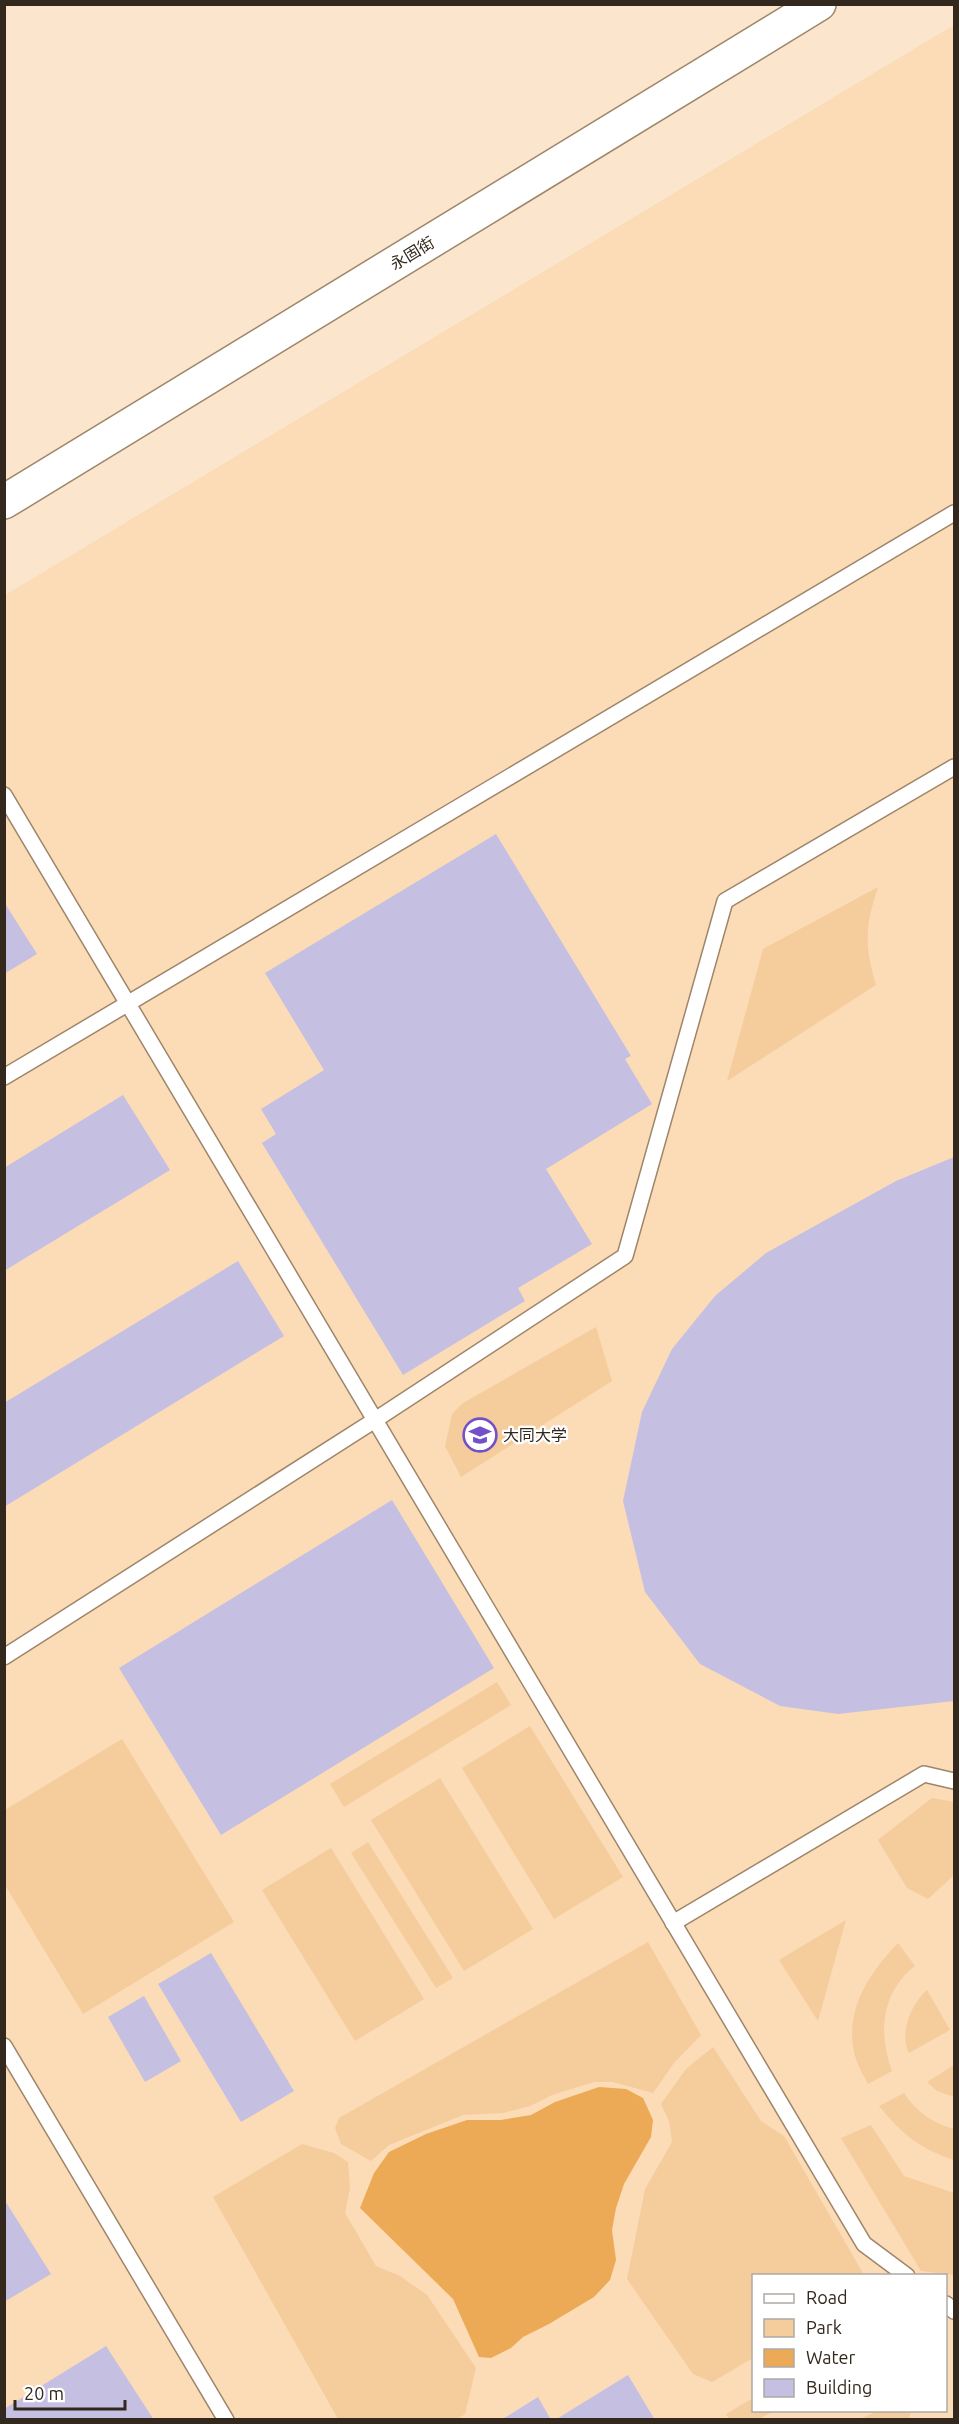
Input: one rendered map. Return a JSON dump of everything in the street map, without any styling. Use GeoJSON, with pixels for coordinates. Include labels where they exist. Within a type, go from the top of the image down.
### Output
{"type":"FeatureCollection","features":[{"type":"Feature","properties":{"kind":"main road","name":"永固街"},"geometry":{"type":"LineString","coordinates":[[4,502],[819,4]]}},
{"type":"Feature","properties":{"kind":"lane"},"geometry":{"type":"LineString","coordinates":[[4,1077],[954,513]]}},
{"type":"Feature","properties":{"kind":"lane"},"geometry":{"type":"LineString","coordinates":[[4,1657],[375,1420],[625,1256],[725,901],[954,767]]}},
{"type":"Feature","properties":{"kind":"lane"},"geometry":{"type":"LineString","coordinates":[[4,795],[864,2244],[904,2274]]}},
{"type":"Feature","properties":{"kind":"lane"},"geometry":{"type":"LineString","coordinates":[[673,1923],[924,1774],[954,1781]]}},
{"type":"Feature","properties":{"kind":"lane"},"geometry":{"type":"LineString","coordinates":[[4,2046],[226,2420]]}},
{"type":"Feature","properties":{"kind":"shaded area","name":"大同大学"},"geometry":{"type":"Polygon","coordinates":[[[954,25],[954,2419],[5,2420],[5,595],[954,25]]]}},
{"type":"Feature","properties":{"kind":"green space"},"geometry":{"type":"Polygon","coordinates":[[[878,887],[868,925],[869,958],[876,985],[727,1081],[763,949],[878,887]]]}},
{"type":"Feature","properties":{"kind":"green space"},"geometry":{"type":"Polygon","coordinates":[[[596,1327],[612,1381],[461,1477],[445,1446],[452,1414],[463,1403],[596,1327]]]}},
{"type":"Feature","properties":{"kind":"green space"},"geometry":{"type":"Polygon","coordinates":[[[497,1682],[511,1705],[344,1807],[330,1784],[497,1682]]]}},
{"type":"Feature","properties":{"kind":"green space"},"geometry":{"type":"Polygon","coordinates":[[[530,1726],[623,1877],[554,1919],[462,1768],[530,1726]]]}},
{"type":"Feature","properties":{"kind":"green space"},"geometry":{"type":"Polygon","coordinates":[[[122,1739],[234,1922],[83,2014],[5,1885],[5,1810],[122,1739]]]}},
{"type":"Feature","properties":{"kind":"green space"},"geometry":{"type":"Polygon","coordinates":[[[440,1778],[533,1929],[464,1971],[371,1820],[440,1778]]]}},
{"type":"Feature","properties":{"kind":"green space"},"geometry":{"type":"Polygon","coordinates":[[[932,1798],[954,1802],[954,1875],[928,1899],[907,1888],[878,1840],[932,1798]]]}},
{"type":"Feature","properties":{"kind":"green space"},"geometry":{"type":"Polygon","coordinates":[[[368,1842],[453,1978],[436,1988],[351,1853],[368,1842]]]}},
{"type":"Feature","properties":{"kind":"green space"},"geometry":{"type":"Polygon","coordinates":[[[331,1848],[424,1999],[355,2041],[262,1890],[331,1848]]]}},
{"type":"Feature","properties":{"kind":"green space"},"geometry":{"type":"Polygon","coordinates":[[[846,1920],[818,2021],[779,1960],[846,1920]]]}},
{"type":"Feature","properties":{"kind":"green space"},"geometry":{"type":"Polygon","coordinates":[[[648,1942],[701,2035],[674,2063],[653,2093],[613,2082],[594,2082],[552,2095],[530,2106],[503,2113],[463,2115],[389,2145],[371,2161],[341,2144],[335,2128],[339,2118],[648,1942]]]}},
{"type":"Feature","properties":{"kind":"green space"},"geometry":{"type":"Polygon","coordinates":[[[898,1943],[915,1966],[895,1988],[886,2014],[885,2043],[892,2071],[868,2084],[857,2062],[853,2042],[852,2026],[855,2011],[868,1981],[898,1943]]]}},
{"type":"Feature","properties":{"kind":"green space"},"geometry":{"type":"Polygon","coordinates":[[[927,1990],[950,2030],[909,2053],[905,2037],[908,2019],[916,2003],[927,1990]]]}},
{"type":"Feature","properties":{"kind":"green space"},"geometry":{"type":"Polygon","coordinates":[[[713,2047],[761,2121],[784,2136],[863,2274],[752,2274],[752,2359],[712,2382],[693,2374],[627,2279],[645,2189],[672,2142],[669,2121],[661,2104],[686,2069],[713,2047]]]}},
{"type":"Feature","properties":{"kind":"green space"},"geometry":{"type":"Polygon","coordinates":[[[954,2065],[954,2097],[937,2091],[927,2082],[954,2065]]]}},
{"type":"Feature","properties":{"kind":"green space"},"geometry":{"type":"Polygon","coordinates":[[[904,2093],[926,2116],[954,2129],[954,2160],[931,2151],[912,2139],[879,2106],[904,2093]]]}},
{"type":"Feature","properties":{"kind":"green space"},"geometry":{"type":"Polygon","coordinates":[[[871,2125],[904,2176],[954,2193],[954,2275],[921,2271],[841,2138],[871,2125]]]}},
{"type":"Feature","properties":{"kind":"green space"},"geometry":{"type":"Polygon","coordinates":[[[302,2144],[334,2153],[348,2162],[350,2188],[345,2213],[376,2266],[400,2276],[427,2295],[476,2368],[465,2414],[456,2420],[338,2419],[213,2197],[302,2144]]]}},
{"type":"Feature","properties":{"kind":"green space"},"geometry":{"type":"Polygon","coordinates":[[[752,2399],[752,2412],[772,2412],[759,2419],[729,2419],[726,2414],[752,2399]]]}},
{"type":"Feature","properties":{"kind":"green space"},"geometry":{"type":"Polygon","coordinates":[[[875,2412],[911,2412],[909,2419],[860,2419],[875,2412]]]}},
{"type":"Feature","properties":{"kind":"water"},"geometry":{"type":"Polygon","coordinates":[[[599,2087],[626,2089],[643,2098],[653,2120],[651,2137],[624,2184],[616,2208],[612,2230],[616,2260],[610,2280],[594,2297],[523,2337],[511,2348],[491,2358],[479,2357],[453,2299],[360,2208],[374,2173],[389,2152],[426,2134],[467,2120],[501,2120],[531,2115],[555,2102],[599,2087]]]}},
{"type":"Feature","properties":{"kind":"building"},"geometry":{"type":"Polygon","coordinates":[[[496,834],[631,1056],[625,1059],[652,1104],[546,1169],[592,1244],[518,1288],[525,1301],[403,1375],[262,1143],[276,1134],[261,1109],[324,1070],[265,973],[496,834]]]}},
{"type":"Feature","properties":{"kind":"building"},"geometry":{"type":"Polygon","coordinates":[[[4,902],[37,954],[4,974],[4,902]]]}},
{"type":"Feature","properties":{"kind":"building"},"geometry":{"type":"Polygon","coordinates":[[[123,1095],[170,1170],[4,1271],[4,1168],[123,1095]]]}},
{"type":"Feature","properties":{"kind":"building"},"geometry":{"type":"Polygon","coordinates":[[[954,1157],[954,1701],[838,1714],[780,1706],[700,1664],[645,1592],[623,1501],[642,1412],[672,1349],[715,1296],[766,1253],[896,1181],[954,1157]]]}},
{"type":"Feature","properties":{"kind":"building"},"geometry":{"type":"Polygon","coordinates":[[[238,1261],[284,1336],[4,1507],[4,1403],[238,1261]]]}},
{"type":"Feature","properties":{"kind":"building"},"geometry":{"type":"Polygon","coordinates":[[[392,1500],[494,1668],[221,1835],[119,1668],[392,1500]]]}},
{"type":"Feature","properties":{"kind":"building"},"geometry":{"type":"Polygon","coordinates":[[[211,1953],[294,2091],[241,2122],[158,1984],[211,1953]]]}},
{"type":"Feature","properties":{"kind":"building"},"geometry":{"type":"Polygon","coordinates":[[[144,1996],[181,2061],[145,2082],[108,2017],[144,1996]]]}},
{"type":"Feature","properties":{"kind":"building"},"geometry":{"type":"Polygon","coordinates":[[[4,2199],[51,2274],[4,2302],[4,2199]]]}},
{"type":"Feature","properties":{"kind":"building"},"geometry":{"type":"Polygon","coordinates":[[[106,2346],[154,2420],[4,2420],[4,2409],[106,2346]]]}},
{"type":"Feature","properties":{"kind":"building"},"geometry":{"type":"Polygon","coordinates":[[[628,2375],[655,2420],[555,2420],[628,2375]]]}},
{"type":"Feature","properties":{"kind":"building"},"geometry":{"type":"Polygon","coordinates":[[[538,2397],[551,2420],[501,2420],[538,2397]]]}},
{"type":"Feature","properties":{"kind":"place","name":"大同大学"},"geometry":{"type":"Point","coordinates":[480,1435]}}]}
